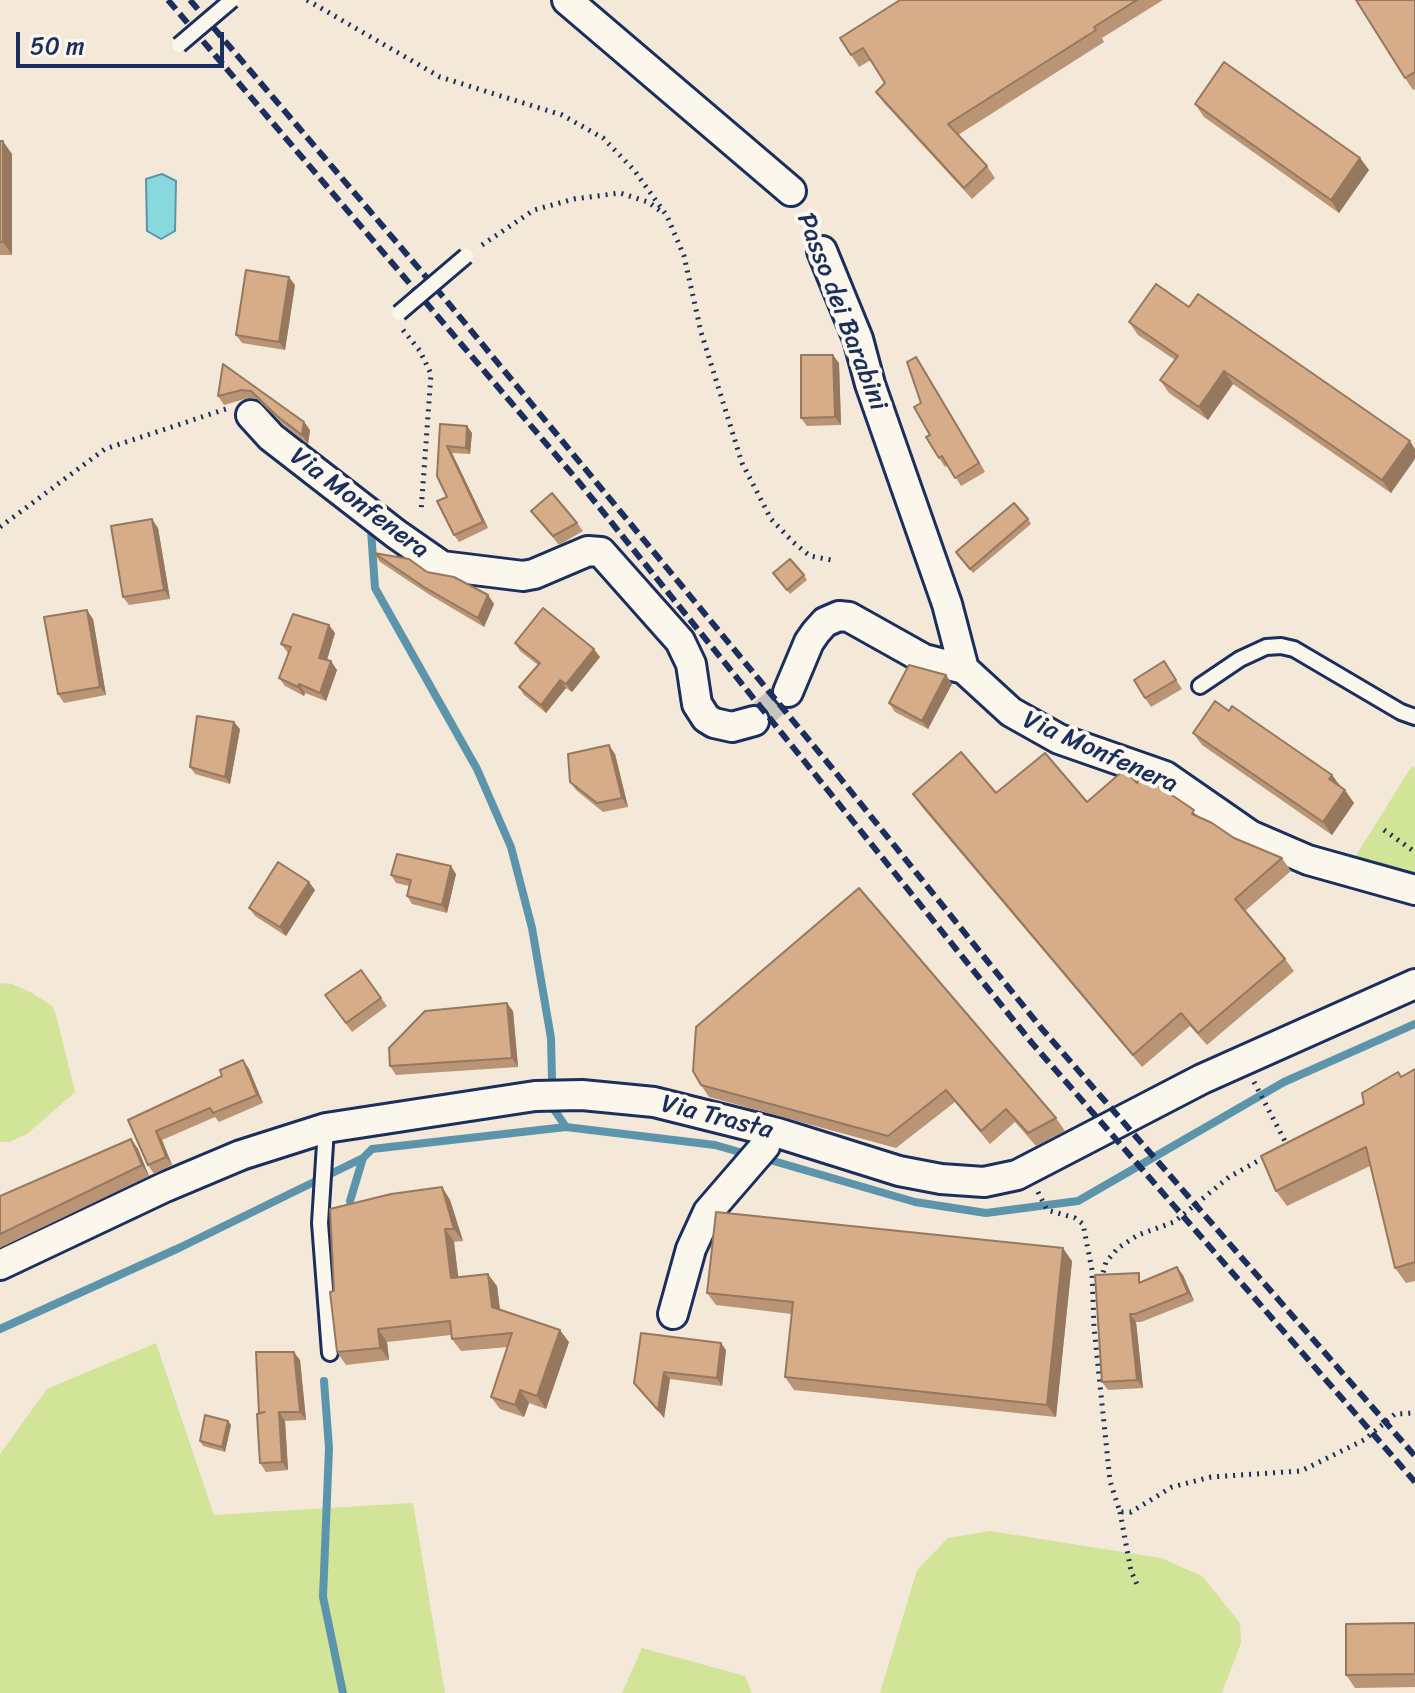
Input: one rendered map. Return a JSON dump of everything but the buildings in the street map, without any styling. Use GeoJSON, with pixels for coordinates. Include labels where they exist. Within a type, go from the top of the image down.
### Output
{"type":"FeatureCollection","features":[{"type":"Feature","properties":{"kind":"street","name":"Passo dei Barabini"},"geometry":{"type":"LineString","coordinates":[[567,0],[791,191]]}},
{"type":"Feature","properties":{"kind":"street","name":"Passo dei Barabini"},"geometry":{"type":"LineString","coordinates":[[822,251],[858,339],[870,384],[947,604],[964,669]]}},
{"type":"Feature","properties":{"kind":"street","name":"Via Monfenera"},"geometry":{"type":"LineString","coordinates":[[251,415],[271,437],[442,566],[523,576],[588,551],[601,552],[680,641],[691,664],[697,704],[706,718],[732,727],[754,721]]}},
{"type":"Feature","properties":{"kind":"street","name":"Via Monfenera"},"geometry":{"type":"LineString","coordinates":[[788,692],[809,642],[825,622],[839,616],[849,617],[924,659],[964,669],[1011,712],[1083,750],[1165,776],[1250,835],[1308,860],[1415,890]]}},
{"type":"Feature","properties":{"kind":"street","name":"Via Trasta"},"geometry":{"type":"LineString","coordinates":[[0,1265],[241,1155],[326,1128],[535,1096],[582,1095],[654,1102],[771,1140],[899,1171],[941,1179],[984,1182],[1021,1172],[1202,1079],[1415,984]]}},
{"type":"Feature","properties":{"kind":"street"},"geometry":{"type":"LineString","coordinates":[[673,1314],[700,1228],[717,1199],[771,1140]]}},
{"type":"Feature","properties":{"kind":"lane"},"geometry":{"type":"LineString","coordinates":[[179,45],[232,0]]}},
{"type":"Feature","properties":{"kind":"lane"},"geometry":{"type":"LineString","coordinates":[[399,313],[466,256]]}},
{"type":"Feature","properties":{"kind":"lane"},"geometry":{"type":"LineString","coordinates":[[1200,686],[1240,659],[1266,647],[1281,646],[1294,649],[1401,712],[1415,717]]}},
{"type":"Feature","properties":{"kind":"lane"},"geometry":{"type":"LineString","coordinates":[[326,1128],[320,1223],[330,1353]]}},
{"type":"Feature","properties":{"kind":"path"},"geometry":{"type":"LineString","coordinates":[[307,0],[440,77],[562,115],[603,138],[634,170],[667,216],[684,256],[701,332],[742,463],[771,519],[810,556],[831,560]]}},
{"type":"Feature","properties":{"kind":"path"},"geometry":{"type":"LineString","coordinates":[[466,256],[534,210],[574,199],[620,193],[648,202],[667,216]]}},
{"type":"Feature","properties":{"kind":"path"},"geometry":{"type":"LineString","coordinates":[[399,313],[397,322],[420,351],[431,374],[421,512]]}},
{"type":"Feature","properties":{"kind":"path"},"geometry":{"type":"LineString","coordinates":[[0,527],[105,449],[223,409],[241,408],[251,415]]}},
{"type":"Feature","properties":{"kind":"path"},"geometry":{"type":"LineString","coordinates":[[1384,830],[1415,852]]}},
{"type":"Feature","properties":{"kind":"path"},"geometry":{"type":"LineString","coordinates":[[1251,1075],[1287,1145]]}},
{"type":"Feature","properties":{"kind":"path"},"geometry":{"type":"LineString","coordinates":[[1093,1290],[1099,1284],[1106,1262],[1118,1248],[1138,1235],[1174,1222],[1229,1177],[1299,1138]]}},
{"type":"Feature","properties":{"kind":"path"},"geometry":{"type":"LineString","coordinates":[[1021,1172],[1032,1182],[1047,1210],[1075,1218],[1083,1224],[1093,1290],[1110,1481],[1120,1512],[1131,1571],[1139,1589]]}},
{"type":"Feature","properties":{"kind":"path"},"geometry":{"type":"LineString","coordinates":[[1120,1512],[1131,1512],[1172,1487],[1211,1477],[1301,1471],[1364,1440],[1395,1414],[1415,1413]]}},
{"type":"Feature","properties":{"kind":"green space"},"geometry":{"type":"Polygon","coordinates":[[[1412,766],[1415,768],[1415,880],[1350,865],[1412,766]]]}},
{"type":"Feature","properties":{"kind":"green space"},"geometry":{"type":"Polygon","coordinates":[[[0,983],[12,984],[52,1006],[75,1092],[27,1134],[9,1142],[0,1142],[0,983]]]}},
{"type":"Feature","properties":{"kind":"green space"},"geometry":{"type":"Polygon","coordinates":[[[156,1343],[214,1515],[413,1503],[445,1693],[0,1693],[0,1454],[47,1389],[156,1343]]]}},
{"type":"Feature","properties":{"kind":"green space"},"geometry":{"type":"Polygon","coordinates":[[[990,1531],[1161,1558],[1202,1576],[1240,1623],[1241,1643],[1222,1693],[880,1693],[917,1570],[948,1538],[990,1531]]]}},
{"type":"Feature","properties":{"kind":"green space"},"geometry":{"type":"Polygon","coordinates":[[[642,1648],[745,1676],[752,1693],[622,1693],[642,1648]]]}},
{"type":"Feature","properties":{"kind":"water"},"geometry":{"type":"Polygon","coordinates":[[[162,174],[176,181],[175,231],[161,239],[147,231],[146,179],[162,174]]]}},
{"type":"Feature","properties":{"kind":"waterway"},"geometry":{"type":"LineString","coordinates":[[371,530],[375,588],[477,769],[511,847],[532,928],[551,1038],[552,1080]]}},
{"type":"Feature","properties":{"kind":"waterway"},"geometry":{"type":"LineString","coordinates":[[763,1158],[915,1202],[986,1213],[1078,1201],[1284,1082],[1415,1024]]}},
{"type":"Feature","properties":{"kind":"waterway"},"geometry":{"type":"LineString","coordinates":[[553,1108],[566,1127]]}},
{"type":"Feature","properties":{"kind":"waterway"},"geometry":{"type":"LineString","coordinates":[[0,1329],[179,1248],[363,1158],[372,1149],[566,1127],[715,1145],[750,1155]]}},
{"type":"Feature","properties":{"kind":"waterway"},"geometry":{"type":"LineString","coordinates":[[350,1201],[363,1158]]}},
{"type":"Feature","properties":{"kind":"waterway"},"geometry":{"type":"LineString","coordinates":[[324,1381],[329,1448],[323,1597],[343,1693]]}},
{"type":"Feature","properties":{"kind":"tunnel"},"geometry":{"type":"LineString","coordinates":[[754,721],[788,692]]}},
{"type":"Feature","properties":{"kind":"railway"},"geometry":{"type":"LineString","coordinates":[[168,0],[578,481],[1032,1043],[1415,1482]]}},
{"type":"Feature","properties":{"kind":"railway"},"geometry":{"type":"LineString","coordinates":[[190,0],[450,305],[832,768],[1042,1029],[1415,1456]]}}]}
